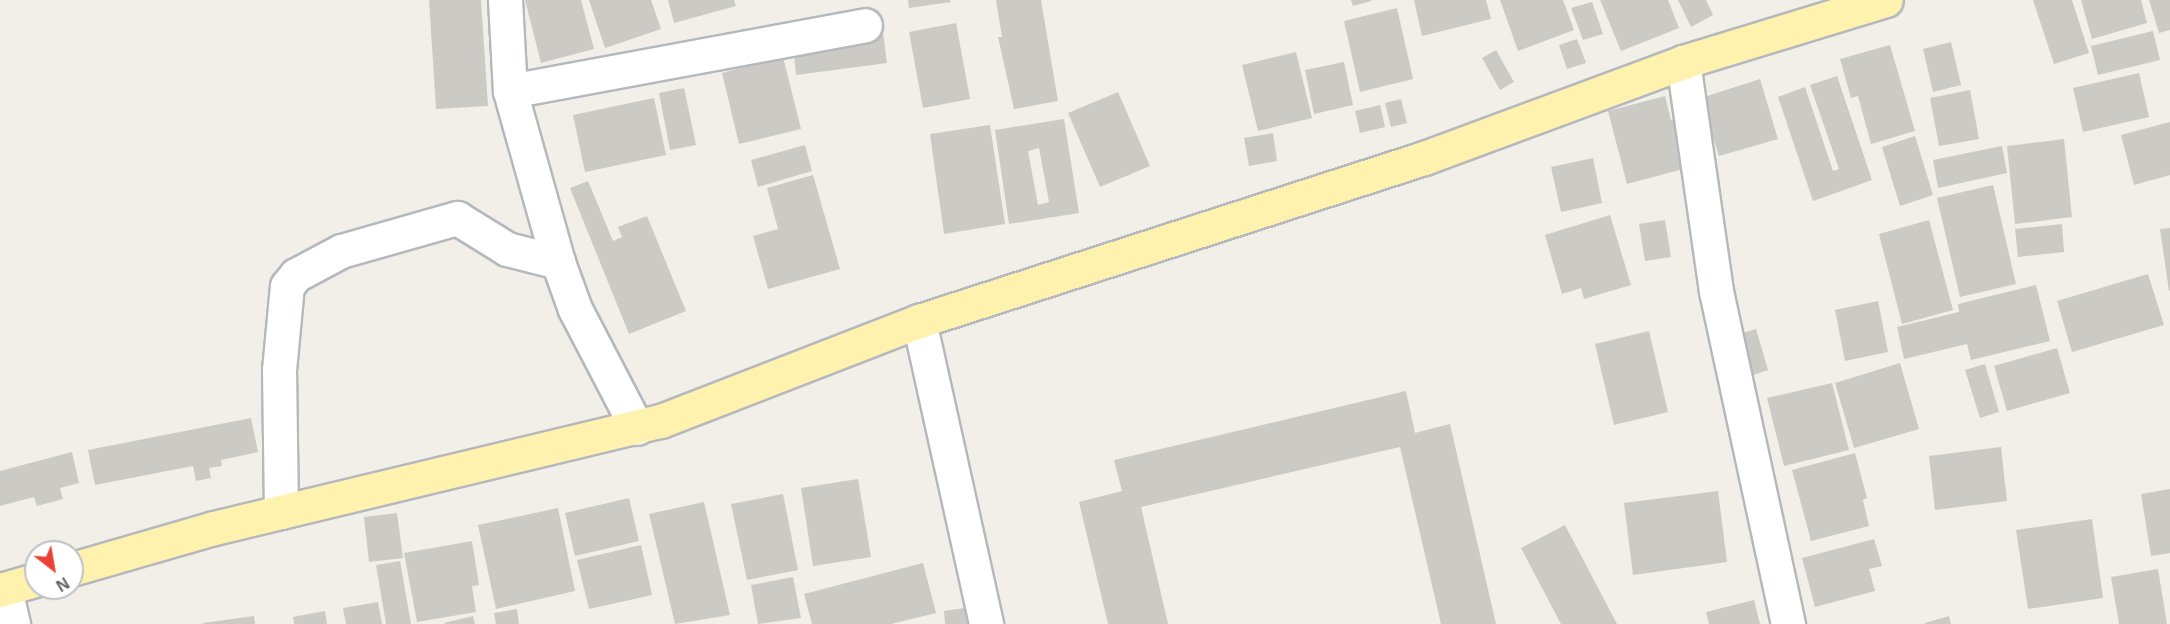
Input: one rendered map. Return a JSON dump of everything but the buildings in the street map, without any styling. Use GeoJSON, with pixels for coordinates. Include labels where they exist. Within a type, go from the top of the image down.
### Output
{"type":"FeatureCollection","features":[{"type":"Feature","properties":{"kind":"main road"},"geometry":{"type":"LineString","coordinates":[[84,566],[281,512],[637,428],[754,387],[919,321],[1424,158],[1683,62],[1886,0]]}},
{"type":"Feature","properties":{"kind":"street"},"geometry":{"type":"LineString","coordinates":[[506,0],[510,91],[558,262],[575,309],[637,428]]}},
{"type":"Feature","properties":{"kind":"street"},"geometry":{"type":"LineString","coordinates":[[510,91],[865,26]]}},
{"type":"Feature","properties":{"kind":"street"},"geometry":{"type":"LineString","coordinates":[[1683,62],[1716,291],[1788,624]]}},
{"type":"Feature","properties":{"kind":"street"},"geometry":{"type":"LineString","coordinates":[[281,512],[279,370],[287,286],[296,275],[341,251],[457,218],[507,249],[558,262]]}},
{"type":"Feature","properties":{"kind":"street"},"geometry":{"type":"LineString","coordinates":[[919,321],[986,624]]}},
{"type":"Feature","properties":{"kind":"street"},"geometry":{"type":"LineString","coordinates":[[13,624],[14,586]]}}]}
